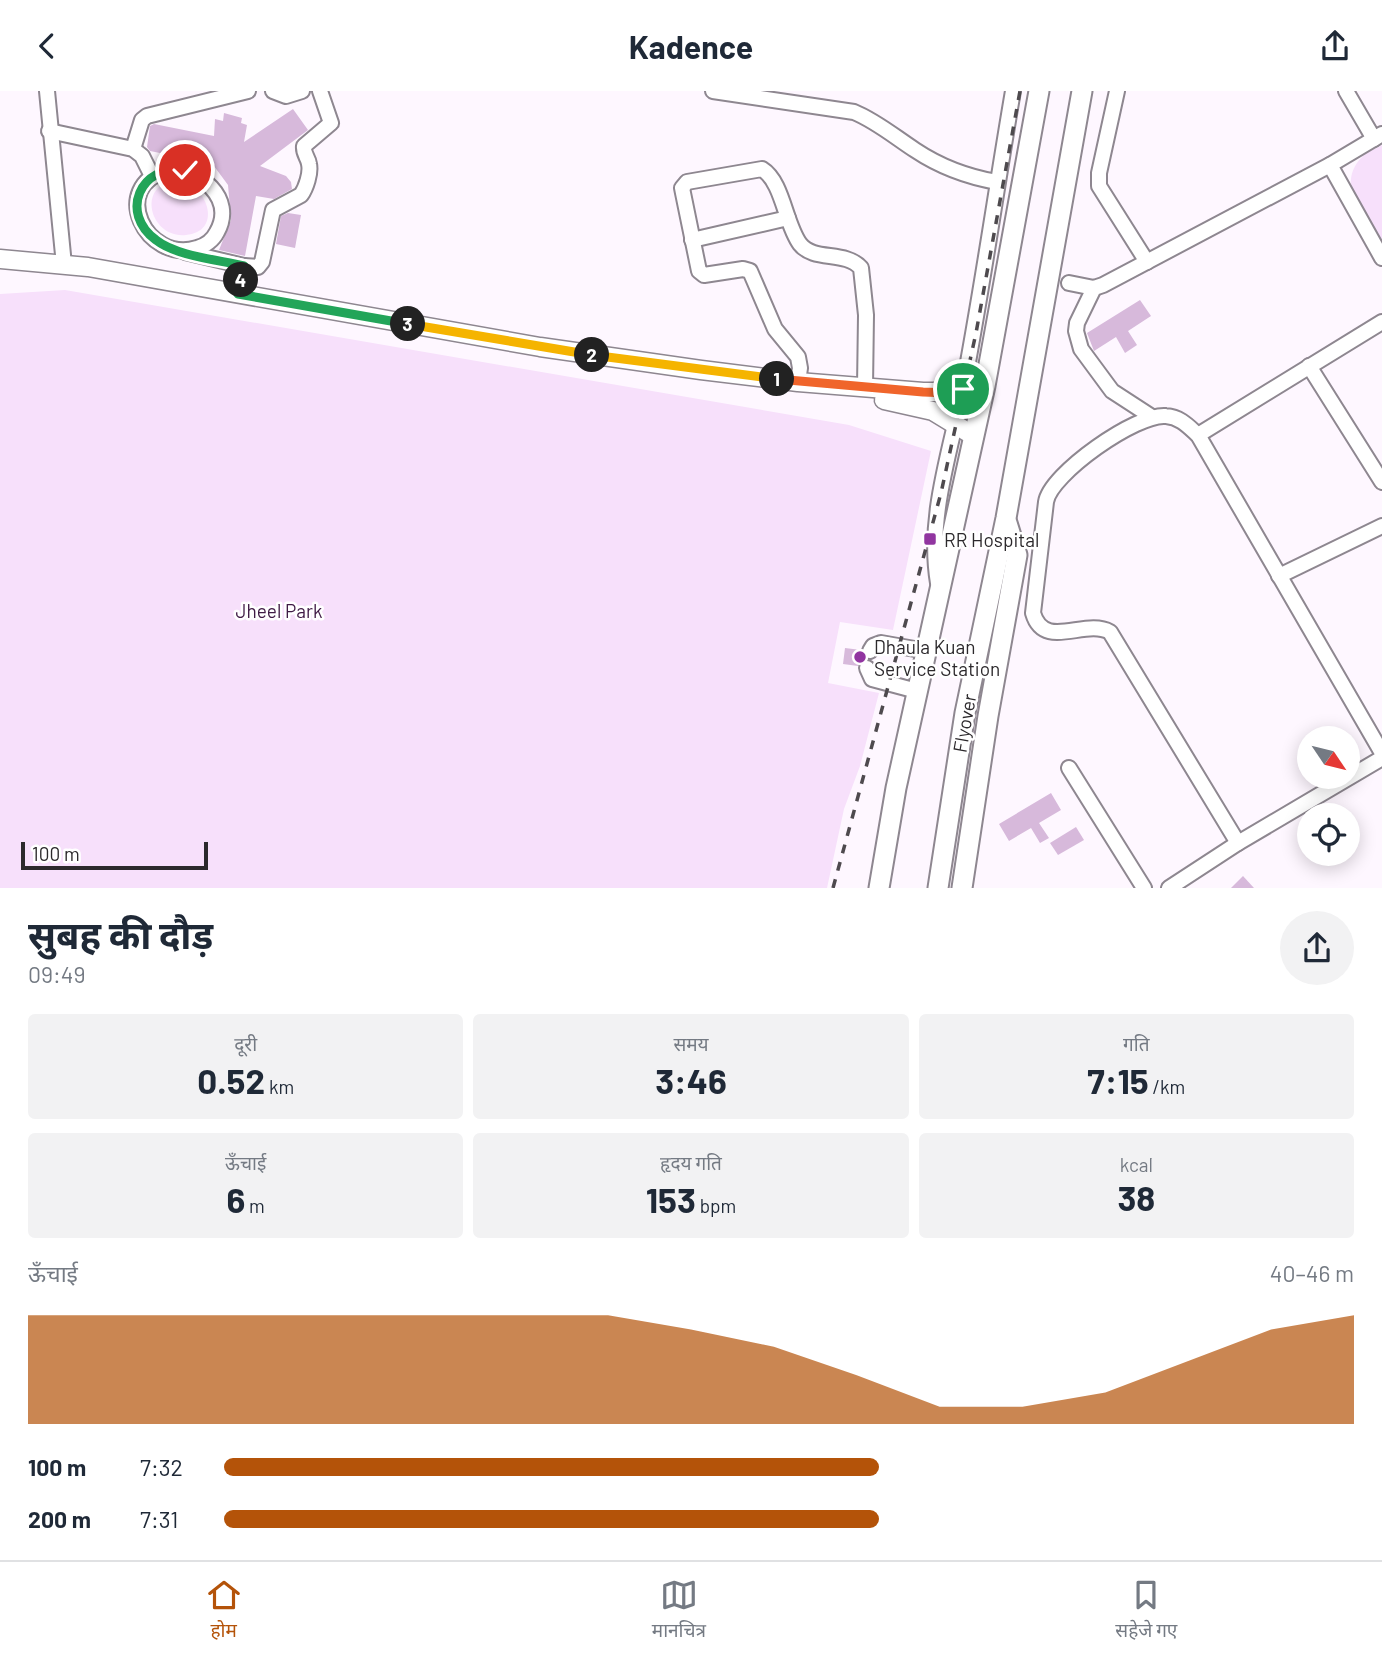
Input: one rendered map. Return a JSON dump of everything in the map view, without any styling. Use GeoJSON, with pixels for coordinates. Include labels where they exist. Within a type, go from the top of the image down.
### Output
{"type":"FeatureCollection","features":[{"type":"Feature","properties":{"kind":"highway"},"geometry":{"type":"LineString","coordinates":[[879,888],[896,788],[985,386],[1039,91]]}},
{"type":"Feature","properties":{"kind":"highway","name":"Flyover"},"geometry":{"type":"LineString","coordinates":[[938,888],[965,713],[1006,518],[1082,91]]}},
{"type":"Feature","properties":{"kind":"highway"},"geometry":{"type":"LineString","coordinates":[[962,888],[988,716],[1017,555],[1006,518]]}},
{"type":"Feature","properties":{"kind":"main road"},"geometry":{"type":"LineString","coordinates":[[0,259],[64,265],[540,347],[798,382],[864,387],[922,399],[974,436]]}},
{"type":"Feature","properties":{"kind":"main road"},"geometry":{"type":"LineString","coordinates":[[0,269],[55,272],[545,355],[862,397],[922,399],[985,386]]}},
{"type":"Feature","properties":{"kind":"street"},"geometry":{"type":"LineString","coordinates":[[47,91],[64,265]]}},
{"type":"Feature","properties":{"kind":"street"},"geometry":{"type":"LineString","coordinates":[[133,149],[142,120],[147,116],[248,91]]}},
{"type":"Feature","properties":{"kind":"street"},"geometry":{"type":"LineString","coordinates":[[273,91],[286,96],[302,91]]}},
{"type":"Feature","properties":{"kind":"street"},"geometry":{"type":"LineString","coordinates":[[174,249],[191,250],[207,244],[221,224],[221,207],[215,191],[194,173],[185,170],[167,170],[152,176],[141,188],[137,204],[140,221],[150,236],[174,249],[258,267],[262,262],[273,210],[304,191],[309,165],[303,146],[331,123],[320,91]]}},
{"type":"Feature","properties":{"kind":"street"},"geometry":{"type":"LineString","coordinates":[[714,91],[779,96],[854,112],[873,121],[918,153],[976,179],[997,182]]}},
{"type":"Feature","properties":{"kind":"street"},"geometry":{"type":"LineString","coordinates":[[939,591],[934,560],[934,530],[963,389],[1013,91]]}},
{"type":"Feature","properties":{"kind":"street"},"geometry":{"type":"LineString","coordinates":[[1117,91],[1099,173],[1099,186],[1147,262]]}},
{"type":"Feature","properties":{"kind":"street"},"geometry":{"type":"LineString","coordinates":[[1069,283],[1094,288],[1330,165],[1378,137],[1346,91]]}},
{"type":"Feature","properties":{"kind":"street"},"geometry":{"type":"LineString","coordinates":[[49,131],[133,149],[142,156],[152,176]]}},
{"type":"Feature","properties":{"kind":"street"},"geometry":{"type":"LineString","coordinates":[[1330,165],[1382,258]]}},
{"type":"Feature","properties":{"kind":"street"},"geometry":{"type":"LineString","coordinates":[[798,382],[799,357],[775,329],[750,271],[743,269],[701,274],[682,193],[682,188],[687,183],[762,169],[771,177],[796,237],[803,247],[813,252],[849,259],[860,268],[866,315],[864,387]]}},
{"type":"Feature","properties":{"kind":"street"},"geometry":{"type":"LineString","coordinates":[[692,240],[788,218]]}},
{"type":"Feature","properties":{"kind":"street"},"geometry":{"type":"LineString","coordinates":[[238,294],[244,266]]}},
{"type":"Feature","properties":{"kind":"street"},"geometry":{"type":"LineString","coordinates":[[1094,288],[1077,323],[1081,349],[1112,391],[1152,417]]}},
{"type":"Feature","properties":{"kind":"street"},"geometry":{"type":"LineString","coordinates":[[1198,435],[1382,321]]}},
{"type":"Feature","properties":{"kind":"street"},"geometry":{"type":"LineString","coordinates":[[1309,366],[1382,482]]}},
{"type":"Feature","properties":{"kind":"street"},"geometry":{"type":"LineString","coordinates":[[1169,888],[1382,756],[1198,435],[1176,418],[1152,417],[1125,429],[1075,465],[1050,488],[1045,502],[1033,613],[1040,625],[1060,634],[1092,627],[1110,632],[1238,843]]}},
{"type":"Feature","properties":{"kind":"street"},"geometry":{"type":"LineString","coordinates":[[1279,576],[1382,526]]}},
{"type":"Feature","properties":{"kind":"street"},"geometry":{"type":"LineString","coordinates":[[870,651],[873,646],[881,643],[926,651]]}},
{"type":"Feature","properties":{"kind":"street"},"geometry":{"type":"LineString","coordinates":[[867,668],[872,679],[917,691]]}},
{"type":"Feature","properties":{"kind":"street"},"geometry":{"type":"LineString","coordinates":[[1069,768],[1144,888]]}},
{"type":"Feature","properties":{"kind":"green space"},"geometry":{"type":"Polygon","coordinates":[[[1382,145],[1382,246],[1355,202],[1351,179],[1363,156],[1382,145]]]}},
{"type":"Feature","properties":{"kind":"green space"},"geometry":{"type":"Polygon","coordinates":[[[179,181],[198,192],[208,209],[204,226],[197,232],[186,235],[173,234],[163,228],[152,209],[156,190],[165,183],[179,181]]]}},
{"type":"Feature","properties":{"kind":"green space","name":"Jheel Park"},"geometry":{"type":"Polygon","coordinates":[[[65,290],[849,425],[931,451],[893,630],[840,622],[828,683],[879,693],[860,766],[844,809],[827,888],[0,888],[0,294],[65,290]]]}},
{"type":"Feature","properties":{"kind":"building"},"geometry":{"type":"Polygon","coordinates":[[[293,109],[308,130],[260,166],[286,176],[292,189],[274,199],[256,196],[245,256],[219,250],[231,220],[228,185],[210,163],[150,151],[147,147],[150,126],[154,124],[214,136],[215,119],[223,121],[224,113],[242,118],[241,123],[247,125],[244,142],[293,109]]]}},
{"type":"Feature","properties":{"kind":"building"},"geometry":{"type":"Polygon","coordinates":[[[288,213],[301,215],[295,248],[276,244],[281,216],[288,213]]]}},
{"type":"Feature","properties":{"kind":"building"},"geometry":{"type":"Polygon","coordinates":[[[1140,300],[1151,316],[1128,331],[1137,345],[1125,353],[1116,337],[1094,351],[1087,333],[1140,300]]]}},
{"type":"Feature","properties":{"kind":"building"},"geometry":{"type":"Polygon","coordinates":[[[845,648],[861,650],[865,659],[858,666],[843,664],[845,648]]]}},
{"type":"Feature","properties":{"kind":"building"},"geometry":{"type":"Polygon","coordinates":[[[1051,793],[1061,810],[1039,823],[1049,838],[1040,843],[1031,828],[1009,841],[999,824],[1051,793]]]}},
{"type":"Feature","properties":{"kind":"building"},"geometry":{"type":"Polygon","coordinates":[[[1076,827],[1084,840],[1058,855],[1050,843],[1076,827]]]}},
{"type":"Feature","properties":{"kind":"building"},"geometry":{"type":"Polygon","coordinates":[[[1243,876],[1254,888],[1231,888],[1243,876]]]}},
{"type":"Feature","properties":{"kind":"railway"},"geometry":{"type":"LineString","coordinates":[[833,888],[941,493],[976,333],[1020,91]]}},
{"type":"Feature","properties":{"kind":"place","name":"RR Hospital"},"geometry":{"type":"Point","coordinates":[930,539]}},
{"type":"Feature","properties":{"kind":"place","name":"Dhaula Kuan Service Station"},"geometry":{"type":"Point","coordinates":[860,657]}},
{"type":"Feature","properties":{"kind":"route"},"geometry":{"type":"LineString","coordinates":[[185,170],[159,172],[146,181],[138,196],[140,221],[150,236],[165,246],[244,266],[238,294],[540,347],[701,370],[895,390],[950,393],[963,389]]}}]}
